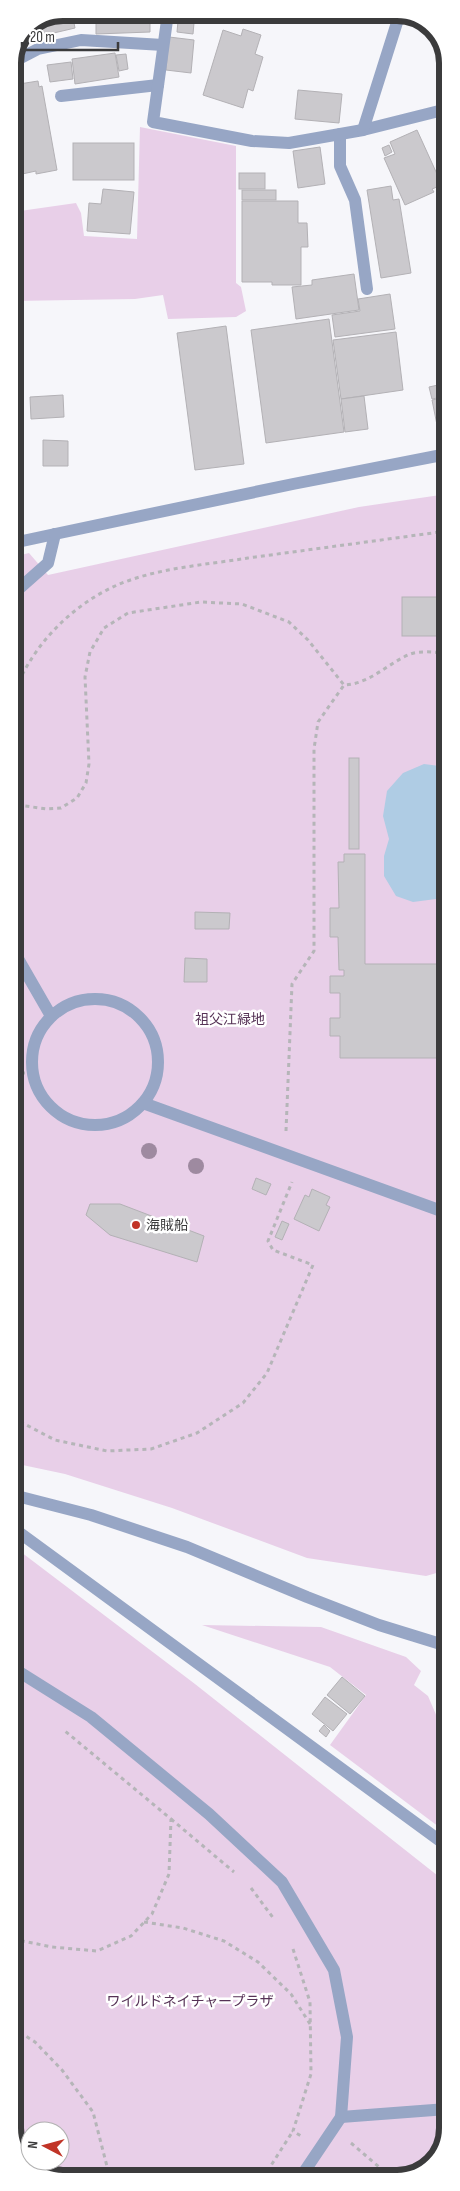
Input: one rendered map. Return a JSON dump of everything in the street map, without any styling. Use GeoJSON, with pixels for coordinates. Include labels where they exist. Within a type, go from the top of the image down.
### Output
{"type":"FeatureCollection","features":[{"type":"Feature","properties":{"kind":"street"},"geometry":{"type":"LineString","coordinates":[[167,21],[153,122],[252,141],[289,143],[363,130],[438,111]]}},
{"type":"Feature","properties":{"kind":"street"},"geometry":{"type":"LineString","coordinates":[[363,130],[397,21]]}},
{"type":"Feature","properties":{"kind":"street"},"geometry":{"type":"LineString","coordinates":[[22,57],[38,49],[81,40],[163,45]]}},
{"type":"Feature","properties":{"kind":"street"},"geometry":{"type":"LineString","coordinates":[[61,96],[158,84]]}},
{"type":"Feature","properties":{"kind":"street"},"geometry":{"type":"LineString","coordinates":[[340,134],[340,166],[355,200],[367,289]]}},
{"type":"Feature","properties":{"kind":"street"},"geometry":{"type":"LineString","coordinates":[[21,541],[438,456]]}},
{"type":"Feature","properties":{"kind":"street"},"geometry":{"type":"LineString","coordinates":[[21,587],[48,563],[55,534]]}},
{"type":"Feature","properties":{"kind":"street"},"geometry":{"type":"LineString","coordinates":[[21,965],[51,1016]]}},
{"type":"Feature","properties":{"kind":"street"},"geometry":{"type":"LineString","coordinates":[[89,999],[110,1001],[130,1009],[145,1024],[155,1043],[158,1064],[154,1084],[143,1103],[128,1117],[109,1124],[88,1126],[69,1120],[52,1109],[39,1093],[32,1073],[32,1053],[39,1033],[51,1016],[68,1005],[89,999]]}},
{"type":"Feature","properties":{"kind":"street"},"geometry":{"type":"LineString","coordinates":[[143,1103],[439,1210]]}},
{"type":"Feature","properties":{"kind":"street"},"geometry":{"type":"LineString","coordinates":[[22,1497],[91,1515],[186,1547],[361,1618],[439,1643]]}},
{"type":"Feature","properties":{"kind":"street"},"geometry":{"type":"LineString","coordinates":[[22,1534],[439,1840]]}},
{"type":"Feature","properties":{"kind":"street"},"geometry":{"type":"LineString","coordinates":[[22,1674],[90,1717],[209,1814],[282,1882],[334,1970],[347,2037],[340,2118],[306,2169]]}},
{"type":"Feature","properties":{"kind":"street"},"geometry":{"type":"LineString","coordinates":[[340,2118],[439,2110]]}},
{"type":"Feature","properties":{"kind":"path"},"geometry":{"type":"LineString","coordinates":[[21,675],[38,649],[64,620],[88,602],[116,586],[168,570],[438,532]]}},
{"type":"Feature","properties":{"kind":"path"},"geometry":{"type":"LineString","coordinates":[[21,803],[25,806],[47,809],[61,808],[77,798],[86,783],[88,764],[85,677],[90,652],[104,628],[128,613],[201,602],[242,604],[289,622],[308,640],[344,685]]}},
{"type":"Feature","properties":{"kind":"path"},"geometry":{"type":"LineString","coordinates":[[344,685],[358,684],[409,654],[438,653]]}},
{"type":"Feature","properties":{"kind":"path"},"geometry":{"type":"LineString","coordinates":[[286,1154],[292,984],[314,950],[314,749],[316,731],[318,722],[344,685]]}},
{"type":"Feature","properties":{"kind":"path"},"geometry":{"type":"LineString","coordinates":[[21,1072],[32,1073]]}},
{"type":"Feature","properties":{"kind":"path"},"geometry":{"type":"LineString","coordinates":[[22,1423],[55,1440],[107,1451],[151,1450],[197,1433],[243,1402],[267,1373],[314,1265],[273,1250],[268,1242],[301,1160]]}},
{"type":"Feature","properties":{"kind":"path"},"geometry":{"type":"LineString","coordinates":[[61,1728],[235,1873]]}},
{"type":"Feature","properties":{"kind":"path"},"geometry":{"type":"LineString","coordinates":[[22,1940],[52,1947],[97,1951],[131,1936],[152,1914],[169,1874],[171,1819]]}},
{"type":"Feature","properties":{"kind":"path"},"geometry":{"type":"LineString","coordinates":[[249,1884],[278,1924]]}},
{"type":"Feature","properties":{"kind":"path"},"geometry":{"type":"LineString","coordinates":[[144,1922],[183,1928],[224,1941],[233,1946],[258,1962],[291,1994],[311,2026]]}},
{"type":"Feature","properties":{"kind":"path"},"geometry":{"type":"LineString","coordinates":[[268,2169],[293,2131],[311,2074],[310,2002],[293,1948]]}},
{"type":"Feature","properties":{"kind":"path"},"geometry":{"type":"LineString","coordinates":[[22,2034],[35,2042],[62,2070],[93,2112],[108,2170]]}},
{"type":"Feature","properties":{"kind":"path"},"geometry":{"type":"LineString","coordinates":[[293,2131],[320,2147],[350,2142],[382,2169]]}},
{"type":"Feature","properties":{"kind":"green space"},"geometry":{"type":"Polygon","coordinates":[[[140,127],[236,146],[236,283],[241,287],[246,311],[236,317],[168,319],[163,295],[135,299],[21,301],[21,211],[76,203],[81,213],[84,236],[137,239],[140,127]]]}},
{"type":"Feature","properties":{"kind":"green space","name":"祖父江緑地"},"geometry":{"type":"Polygon","coordinates":[[[438,495],[439,1572],[426,1576],[307,1558],[172,1508],[65,1474],[22,1465],[21,555],[29,553],[48,575],[359,507],[438,495]]]}},
{"type":"Feature","properties":{"kind":"green space","name":"ワイルドネイチャープラザ"},"geometry":{"type":"Polygon","coordinates":[[[22,1553],[195,1684],[439,1877],[439,2128],[436,2144],[422,2161],[402,2169],[70,2170],[70,2121],[22,2121],[22,1553]]]}},
{"type":"Feature","properties":{"kind":"green space"},"geometry":{"type":"Polygon","coordinates":[[[202,1625],[321,1627],[406,1657],[421,1671],[414,1685],[428,1696],[439,1721],[439,1827],[330,1745],[366,1695],[330,1667],[202,1625]]]}},
{"type":"Feature","properties":{"kind":"water"},"geometry":{"type":"Polygon","coordinates":[[[424,764],[438,766],[438,897],[436,899],[413,902],[396,896],[384,876],[384,856],[389,839],[383,816],[387,791],[403,773],[424,764]]]}},
{"type":"Feature","properties":{"kind":"building"},"geometry":{"type":"Polygon","coordinates":[[[74,21],[75,28],[29,39],[40,28],[55,22],[74,21]]]}},
{"type":"Feature","properties":{"kind":"building"},"geometry":{"type":"Polygon","coordinates":[[[96,21],[150,21],[150,32],[96,34],[96,21]]]}},
{"type":"Feature","properties":{"kind":"building"},"geometry":{"type":"Polygon","coordinates":[[[178,21],[194,23],[193,34],[177,32],[178,21]]]}},
{"type":"Feature","properties":{"kind":"building"},"geometry":{"type":"Polygon","coordinates":[[[243,29],[261,35],[255,54],[263,57],[253,91],[248,89],[243,108],[203,95],[223,30],[241,36],[243,29]]]}},
{"type":"Feature","properties":{"kind":"building"},"geometry":{"type":"Polygon","coordinates":[[[169,37],[194,40],[191,73],[166,70],[169,37]]]}},
{"type":"Feature","properties":{"kind":"building"},"geometry":{"type":"Polygon","coordinates":[[[115,53],[119,77],[75,84],[72,59],[115,53]]]}},
{"type":"Feature","properties":{"kind":"building"},"geometry":{"type":"Polygon","coordinates":[[[126,54],[128,69],[119,71],[116,55],[126,54]]]}},
{"type":"Feature","properties":{"kind":"building"},"geometry":{"type":"Polygon","coordinates":[[[71,62],[73,79],[50,82],[47,65],[71,62]]]}},
{"type":"Feature","properties":{"kind":"building"},"geometry":{"type":"Polygon","coordinates":[[[38,81],[39,87],[42,86],[57,170],[36,174],[36,171],[21,174],[21,84],[38,81]]]}},
{"type":"Feature","properties":{"kind":"building"},"geometry":{"type":"Polygon","coordinates":[[[298,90],[342,94],[339,123],[295,119],[298,90]]]}},
{"type":"Feature","properties":{"kind":"building"},"geometry":{"type":"Polygon","coordinates":[[[417,130],[438,176],[438,187],[432,189],[434,192],[405,205],[384,158],[395,154],[390,142],[417,130]]]}},
{"type":"Feature","properties":{"kind":"building"},"geometry":{"type":"Polygon","coordinates":[[[73,143],[134,143],[134,180],[73,180],[73,143]]]}},
{"type":"Feature","properties":{"kind":"building"},"geometry":{"type":"Polygon","coordinates":[[[389,145],[392,152],[385,156],[382,148],[389,145]]]}},
{"type":"Feature","properties":{"kind":"building"},"geometry":{"type":"Polygon","coordinates":[[[320,147],[325,184],[298,188],[293,151],[320,147]]]}},
{"type":"Feature","properties":{"kind":"building"},"geometry":{"type":"Polygon","coordinates":[[[239,173],[265,173],[265,189],[239,189],[239,173]]]}},
{"type":"Feature","properties":{"kind":"building"},"geometry":{"type":"Polygon","coordinates":[[[391,186],[393,200],[399,199],[411,273],[381,278],[367,190],[391,186]]]}},
{"type":"Feature","properties":{"kind":"building"},"geometry":{"type":"Polygon","coordinates":[[[103,189],[134,192],[130,234],[87,231],[89,203],[101,204],[103,189]]]}},
{"type":"Feature","properties":{"kind":"building"},"geometry":{"type":"Polygon","coordinates":[[[242,190],[276,190],[276,200],[242,200],[242,190]]]}},
{"type":"Feature","properties":{"kind":"building"},"geometry":{"type":"Polygon","coordinates":[[[242,201],[298,201],[298,223],[307,223],[308,247],[301,247],[301,285],[272,285],[272,282],[242,282],[242,201]]]}},
{"type":"Feature","properties":{"kind":"building"},"geometry":{"type":"Polygon","coordinates":[[[354,274],[359,310],[296,319],[292,287],[312,285],[312,280],[354,274]]]}},
{"type":"Feature","properties":{"kind":"building"},"geometry":{"type":"Polygon","coordinates":[[[390,294],[395,329],[335,337],[332,315],[360,311],[358,299],[390,294]]]}},
{"type":"Feature","properties":{"kind":"building"},"geometry":{"type":"Polygon","coordinates":[[[329,319],[344,432],[266,443],[251,330],[329,319]]]}},
{"type":"Feature","properties":{"kind":"building"},"geometry":{"type":"Polygon","coordinates":[[[226,326],[244,464],[195,470],[177,333],[226,326]]]}},
{"type":"Feature","properties":{"kind":"building"},"geometry":{"type":"Polygon","coordinates":[[[396,332],[403,390],[341,399],[333,340],[396,332]]]}},
{"type":"Feature","properties":{"kind":"building"},"geometry":{"type":"Polygon","coordinates":[[[438,385],[438,398],[432,399],[429,387],[438,385]]]}},
{"type":"Feature","properties":{"kind":"building"},"geometry":{"type":"Polygon","coordinates":[[[63,395],[64,417],[31,419],[30,397],[63,395]]]}},
{"type":"Feature","properties":{"kind":"building"},"geometry":{"type":"Polygon","coordinates":[[[364,396],[368,429],[345,432],[341,399],[364,396]]]}},
{"type":"Feature","properties":{"kind":"building"},"geometry":{"type":"Polygon","coordinates":[[[438,399],[437,425],[432,400],[438,399]]]}},
{"type":"Feature","properties":{"kind":"building"},"geometry":{"type":"Polygon","coordinates":[[[43,440],[68,441],[68,466],[43,466],[43,440]]]}},
{"type":"Feature","properties":{"kind":"building"},"geometry":{"type":"Polygon","coordinates":[[[402,597],[438,597],[438,636],[402,636],[402,597]]]}},
{"type":"Feature","properties":{"kind":"building"},"geometry":{"type":"Polygon","coordinates":[[[349,758],[359,758],[359,849],[349,849],[349,758]]]}},
{"type":"Feature","properties":{"kind":"building"},"geometry":{"type":"Polygon","coordinates":[[[344,854],[365,854],[365,964],[438,964],[438,1058],[340,1058],[340,1036],[330,1036],[330,1018],[340,1018],[340,993],[330,993],[330,976],[344,976],[344,970],[339,970],[338,937],[330,937],[330,908],[339,908],[338,862],[344,862],[344,854]]]}},
{"type":"Feature","properties":{"kind":"building"},"geometry":{"type":"Polygon","coordinates":[[[195,912],[230,913],[229,929],[195,929],[195,912]]]}},
{"type":"Feature","properties":{"kind":"building"},"geometry":{"type":"Polygon","coordinates":[[[185,958],[207,959],[207,982],[184,982],[185,958]]]}},
{"type":"Feature","properties":{"kind":"building"},"geometry":{"type":"Polygon","coordinates":[[[256,1178],[271,1184],[266,1195],[252,1189],[256,1178]]]}},
{"type":"Feature","properties":{"kind":"building"},"geometry":{"type":"Polygon","coordinates":[[[312,1189],[330,1197],[326,1205],[330,1207],[319,1231],[294,1219],[305,1195],[309,1197],[312,1189]]]}},
{"type":"Feature","properties":{"kind":"building","name":"海賊船"},"geometry":{"type":"Polygon","coordinates":[[[90,1204],[120,1204],[204,1236],[197,1262],[110,1235],[86,1215],[90,1204]]]}},
{"type":"Feature","properties":{"kind":"building"},"geometry":{"type":"Polygon","coordinates":[[[282,1221],[289,1224],[282,1240],[275,1237],[282,1221]]]}},
{"type":"Feature","properties":{"kind":"building"},"geometry":{"type":"Polygon","coordinates":[[[342,1677],[365,1696],[350,1714],[327,1695],[342,1677]]]}},
{"type":"Feature","properties":{"kind":"building"},"geometry":{"type":"Polygon","coordinates":[[[325,1697],[347,1714],[333,1731],[312,1714],[325,1697]]]}},
{"type":"Feature","properties":{"kind":"building"},"geometry":{"type":"Polygon","coordinates":[[[324,1725],[330,1731],[326,1737],[319,1731],[324,1725]]]}},
{"type":"Feature","properties":{"kind":"place","name":"海賊船"},"geometry":{"type":"Point","coordinates":[136,1225]}}]}
